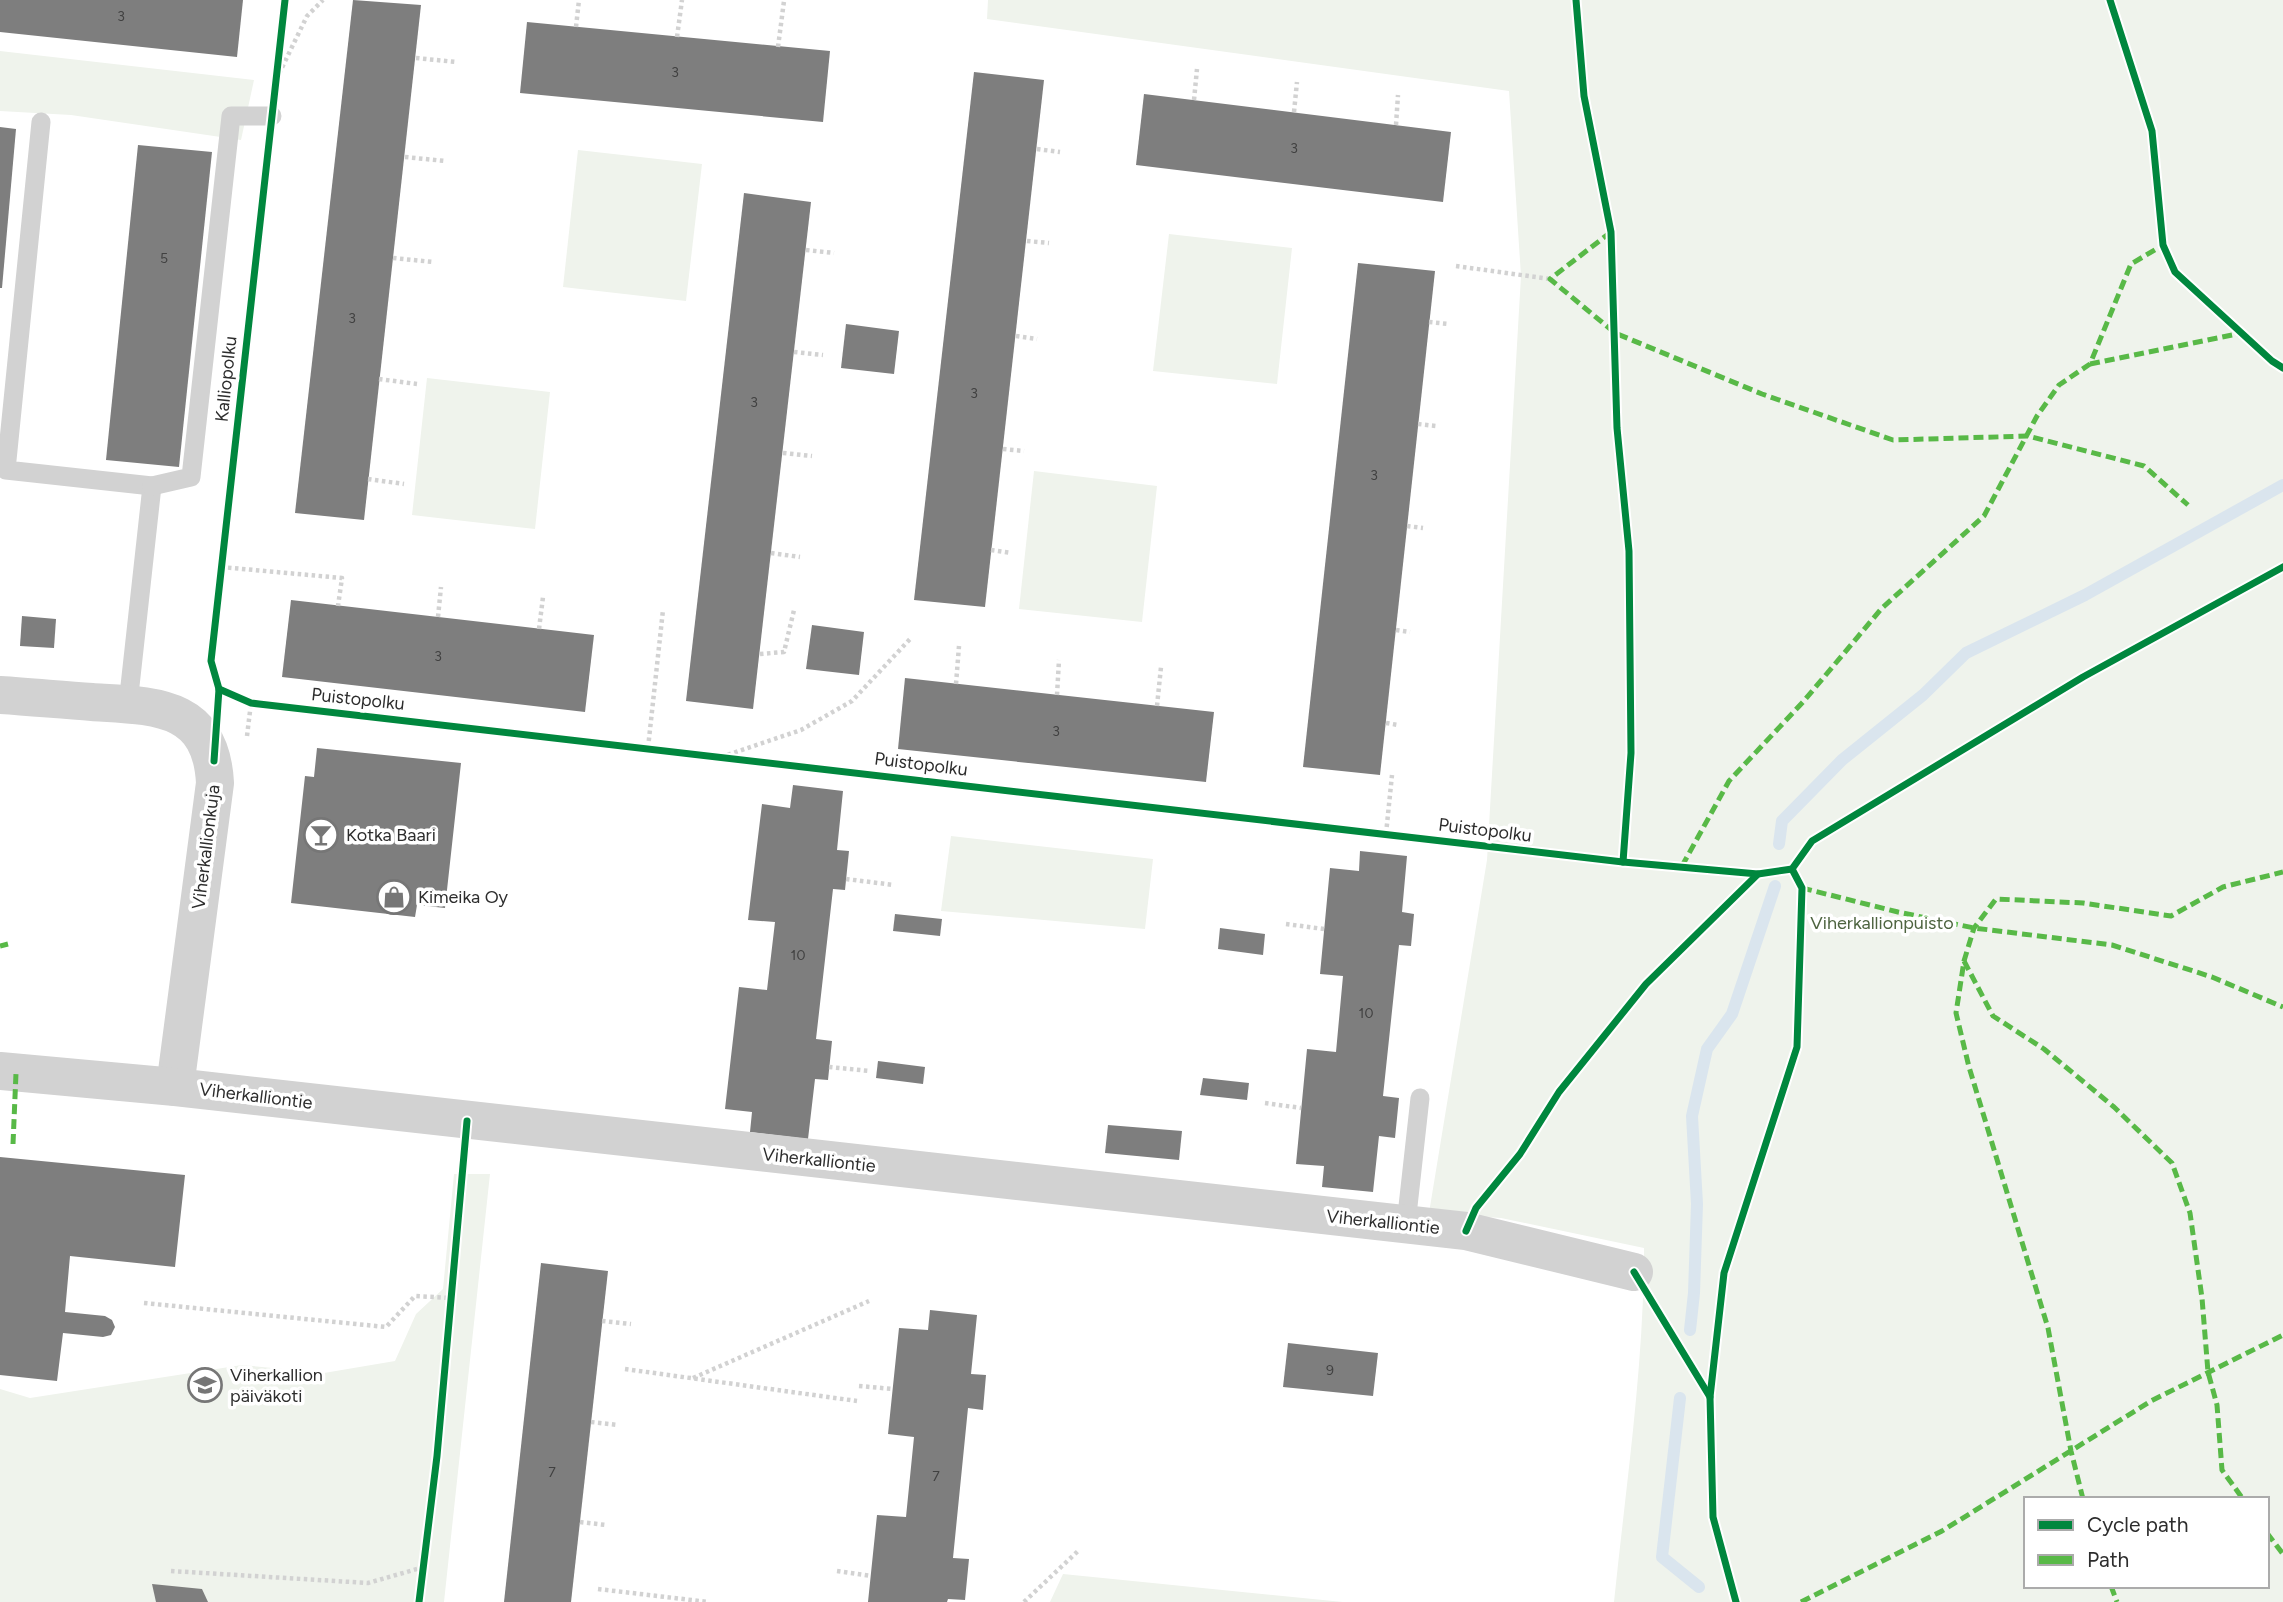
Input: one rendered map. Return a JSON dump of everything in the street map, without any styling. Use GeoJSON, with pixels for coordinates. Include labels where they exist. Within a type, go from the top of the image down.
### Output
{"type":"FeatureCollection","features":[{"type":"Feature","properties":{"kind":"street","name":"Viherkallionkuja"},"geometry":{"type":"LineString","coordinates":[[0,695],[154,706],[180,716],[202,735],[214,761],[215,783],[175,1087]]}},
{"type":"Feature","properties":{"kind":"street","name":"Viherkalliontie"},"geometry":{"type":"LineString","coordinates":[[0,1071],[175,1087],[1466,1231],[1634,1272]]}},
{"type":"Feature","properties":{"kind":"lane"},"geometry":{"type":"LineString","coordinates":[[41,122],[3,473],[152,486],[191,477],[231,116],[272,116]]}},
{"type":"Feature","properties":{"kind":"lane"},"geometry":{"type":"LineString","coordinates":[[128,704],[152,486]]}},
{"type":"Feature","properties":{"kind":"lane"},"geometry":{"type":"LineString","coordinates":[[1406,1224],[1420,1098]]}},
{"type":"Feature","properties":{"kind":"path"},"geometry":{"type":"LineString","coordinates":[[276,80],[307,16],[323,0]]}},
{"type":"Feature","properties":{"kind":"path"},"geometry":{"type":"LineString","coordinates":[[576,27],[579,0]]}},
{"type":"Feature","properties":{"kind":"path"},"geometry":{"type":"LineString","coordinates":[[677,37],[682,0]]}},
{"type":"Feature","properties":{"kind":"path"},"geometry":{"type":"LineString","coordinates":[[778,47],[784,1]]}},
{"type":"Feature","properties":{"kind":"path"},"geometry":{"type":"LineString","coordinates":[[272,116],[278,58]]}},
{"type":"Feature","properties":{"kind":"path"},"geometry":{"type":"LineString","coordinates":[[416,58],[456,62]]}},
{"type":"Feature","properties":{"kind":"path"},"geometry":{"type":"LineString","coordinates":[[1194,100],[1197,69]]}},
{"type":"Feature","properties":{"kind":"path"},"geometry":{"type":"LineString","coordinates":[[1294,112],[1297,82]]}},
{"type":"Feature","properties":{"kind":"path"},"geometry":{"type":"LineString","coordinates":[[1396,125],[1398,95]]}},
{"type":"Feature","properties":{"kind":"path"},"geometry":{"type":"LineString","coordinates":[[1037,149],[1060,152]]}},
{"type":"Feature","properties":{"kind":"path"},"geometry":{"type":"LineString","coordinates":[[405,156],[445,161]]}},
{"type":"Feature","properties":{"kind":"path"},"geometry":{"type":"LineString","coordinates":[[1027,241],[1049,243]]}},
{"type":"Feature","properties":{"kind":"path"},"geometry":{"type":"LineString","coordinates":[[806,250],[834,253]]}},
{"type":"Feature","properties":{"kind":"path"},"geometry":{"type":"LineString","coordinates":[[393,258],[432,262]]}},
{"type":"Feature","properties":{"kind":"path"},"geometry":{"type":"LineString","coordinates":[[1456,266],[1550,279]]}},
{"type":"Feature","properties":{"kind":"path"},"geometry":{"type":"LineString","coordinates":[[1429,323],[1448,324]]}},
{"type":"Feature","properties":{"kind":"path"},"geometry":{"type":"LineString","coordinates":[[1016,336],[1037,339]]}},
{"type":"Feature","properties":{"kind":"path"},"geometry":{"type":"LineString","coordinates":[[794,352],[823,355]]}},
{"type":"Feature","properties":{"kind":"path"},"geometry":{"type":"LineString","coordinates":[[379,379],[417,384]]}},
{"type":"Feature","properties":{"kind":"path"},"geometry":{"type":"LineString","coordinates":[[1418,424],[1436,426]]}},
{"type":"Feature","properties":{"kind":"path"},"geometry":{"type":"LineString","coordinates":[[1003,449],[1024,451]]}},
{"type":"Feature","properties":{"kind":"path"},"geometry":{"type":"LineString","coordinates":[[783,453],[812,456]]}},
{"type":"Feature","properties":{"kind":"path"},"geometry":{"type":"LineString","coordinates":[[368,479],[404,484]]}},
{"type":"Feature","properties":{"kind":"path"},"geometry":{"type":"LineString","coordinates":[[1407,526],[1423,528]]}},
{"type":"Feature","properties":{"kind":"path"},"geometry":{"type":"LineString","coordinates":[[991,550],[1011,553]]}},
{"type":"Feature","properties":{"kind":"path"},"geometry":{"type":"LineString","coordinates":[[220,580],[223,553]]}},
{"type":"Feature","properties":{"kind":"path"},"geometry":{"type":"LineString","coordinates":[[771,553],[800,557]]}},
{"type":"Feature","properties":{"kind":"path"},"geometry":{"type":"LineString","coordinates":[[221,567],[342,578],[338,606]]}},
{"type":"Feature","properties":{"kind":"path"},"geometry":{"type":"LineString","coordinates":[[438,617],[441,587]]}},
{"type":"Feature","properties":{"kind":"path"},"geometry":{"type":"LineString","coordinates":[[539,629],[543,597]]}},
{"type":"Feature","properties":{"kind":"path"},"geometry":{"type":"LineString","coordinates":[[648,748],[663,610]]}},
{"type":"Feature","properties":{"kind":"path"},"geometry":{"type":"LineString","coordinates":[[760,654],[784,652],[794,610]]}},
{"type":"Feature","properties":{"kind":"path"},"geometry":{"type":"LineString","coordinates":[[1396,630],[1410,632]]}},
{"type":"Feature","properties":{"kind":"path"},"geometry":{"type":"LineString","coordinates":[[721,757],[801,730],[852,701],[911,638]]}},
{"type":"Feature","properties":{"kind":"path"},"geometry":{"type":"LineString","coordinates":[[956,684],[959,646]]}},
{"type":"Feature","properties":{"kind":"path"},"geometry":{"type":"LineString","coordinates":[[1056,695],[1059,660]]}},
{"type":"Feature","properties":{"kind":"path"},"geometry":{"type":"LineString","coordinates":[[1157,706],[1161,667]]}},
{"type":"Feature","properties":{"kind":"path"},"geometry":{"type":"LineString","coordinates":[[240,698],[259,704]]}},
{"type":"Feature","properties":{"kind":"path"},"geometry":{"type":"LineString","coordinates":[[1386,723],[1398,725]]}},
{"type":"Feature","properties":{"kind":"path"},"geometry":{"type":"LineString","coordinates":[[634,747],[660,750]]}},
{"type":"Feature","properties":{"kind":"path"},"geometry":{"type":"LineString","coordinates":[[709,755],[748,760]]}},
{"type":"Feature","properties":{"kind":"path"},"geometry":{"type":"LineString","coordinates":[[1386,834],[1392,775]]}},
{"type":"Feature","properties":{"kind":"path"},"geometry":{"type":"LineString","coordinates":[[1374,833],[1399,836]]}},
{"type":"Feature","properties":{"kind":"path"},"geometry":{"type":"LineString","coordinates":[[846,879],[894,885]]}},
{"type":"Feature","properties":{"kind":"path"},"geometry":{"type":"LineString","coordinates":[[1286,923],[1324,929]]}},
{"type":"Feature","properties":{"kind":"path"},"geometry":{"type":"LineString","coordinates":[[829,1066],[870,1071]]}},
{"type":"Feature","properties":{"kind":"path"},"geometry":{"type":"LineString","coordinates":[[1265,1103],[1301,1108]]}},
{"type":"Feature","properties":{"kind":"path"},"geometry":{"type":"LineString","coordinates":[[450,1311],[452,1286]]}},
{"type":"Feature","properties":{"kind":"path"},"geometry":{"type":"LineString","coordinates":[[144,1303],[386,1327],[415,1296],[451,1298]]}},
{"type":"Feature","properties":{"kind":"path"},"geometry":{"type":"LineString","coordinates":[[692,1378],[870,1301]]}},
{"type":"Feature","properties":{"kind":"path"},"geometry":{"type":"LineString","coordinates":[[602,1321],[631,1324]]}},
{"type":"Feature","properties":{"kind":"path"},"geometry":{"type":"LineString","coordinates":[[625,1369],[857,1401]]}},
{"type":"Feature","properties":{"kind":"path"},"geometry":{"type":"LineString","coordinates":[[859,1386],[893,1389]]}},
{"type":"Feature","properties":{"kind":"path"},"geometry":{"type":"LineString","coordinates":[[591,1422],[618,1425]]}},
{"type":"Feature","properties":{"kind":"path"},"geometry":{"type":"LineString","coordinates":[[580,1522],[606,1525]]}},
{"type":"Feature","properties":{"kind":"path"},"geometry":{"type":"LineString","coordinates":[[1024,1602],[1078,1552]]}},
{"type":"Feature","properties":{"kind":"path"},"geometry":{"type":"LineString","coordinates":[[422,1578],[425,1553]]}},
{"type":"Feature","properties":{"kind":"path"},"geometry":{"type":"LineString","coordinates":[[171,1571],[368,1583],[424,1567]]}},
{"type":"Feature","properties":{"kind":"path"},"geometry":{"type":"LineString","coordinates":[[837,1571],[871,1576]]}},
{"type":"Feature","properties":{"kind":"path"},"geometry":{"type":"LineString","coordinates":[[598,1589],[708,1602]]}},
{"type":"Feature","properties":{"kind":"green space","name":"Viherkallionpuisto"},"geometry":{"type":"Polygon","coordinates":[[[988,0],[2283,0],[2283,1602],[1614,1602],[1638,1381],[1644,1248],[1501,1218],[1429,1213],[1487,860],[1521,276],[1509,91],[987,19],[988,0]]]}},
{"type":"Feature","properties":{"kind":"green space"},"geometry":{"type":"Polygon","coordinates":[[[0,51],[254,80],[241,140],[71,115],[0,111],[0,51]]]}},
{"type":"Feature","properties":{"kind":"green space"},"geometry":{"type":"Polygon","coordinates":[[[578,150],[702,164],[686,301],[563,287],[578,150]]]}},
{"type":"Feature","properties":{"kind":"green space"},"geometry":{"type":"Polygon","coordinates":[[[1169,234],[1292,248],[1277,384],[1153,371],[1169,234]]]}},
{"type":"Feature","properties":{"kind":"green space"},"geometry":{"type":"Polygon","coordinates":[[[427,378],[550,392],[535,529],[412,515],[427,378]]]}},
{"type":"Feature","properties":{"kind":"green space"},"geometry":{"type":"Polygon","coordinates":[[[1034,471],[1157,486],[1142,622],[1019,609],[1034,471]]]}},
{"type":"Feature","properties":{"kind":"green space"},"geometry":{"type":"Polygon","coordinates":[[[951,836],[1153,859],[1145,929],[941,911],[951,836]]]}},
{"type":"Feature","properties":{"kind":"green space"},"geometry":{"type":"Polygon","coordinates":[[[454,1174],[490,1174],[444,1602],[0,1602],[0,1389],[30,1398],[242,1365],[324,1373],[395,1361],[416,1314],[443,1289],[454,1174]]]}},
{"type":"Feature","properties":{"kind":"green space"},"geometry":{"type":"Polygon","coordinates":[[[1063,1574],[1343,1602],[1050,1602],[1063,1574]]]}},
{"type":"Feature","properties":{"kind":"building"},"geometry":{"type":"Polygon","coordinates":[[[0,0],[243,0],[237,57],[0,32],[0,0]]]}},
{"type":"Feature","properties":{"kind":"building"},"geometry":{"type":"Polygon","coordinates":[[[353,0],[421,5],[364,520],[295,513],[353,0]]]}},
{"type":"Feature","properties":{"kind":"building"},"geometry":{"type":"Polygon","coordinates":[[[527,22],[830,51],[823,122],[520,93],[527,22]]]}},
{"type":"Feature","properties":{"kind":"building"},"geometry":{"type":"Polygon","coordinates":[[[974,72],[1044,80],[985,607],[914,600],[974,72]]]}},
{"type":"Feature","properties":{"kind":"building"},"geometry":{"type":"Polygon","coordinates":[[[1144,94],[1451,132],[1443,202],[1136,165],[1144,94]]]}},
{"type":"Feature","properties":{"kind":"building"},"geometry":{"type":"Polygon","coordinates":[[[0,127],[16,129],[2,288],[0,288],[0,127]]]}},
{"type":"Feature","properties":{"kind":"building"},"geometry":{"type":"Polygon","coordinates":[[[138,145],[212,152],[179,467],[106,460],[138,145]]]}},
{"type":"Feature","properties":{"kind":"building"},"geometry":{"type":"Polygon","coordinates":[[[744,193],[811,202],[753,709],[686,701],[744,193]]]}},
{"type":"Feature","properties":{"kind":"building"},"geometry":{"type":"Polygon","coordinates":[[[1358,263],[1435,271],[1380,775],[1303,767],[1358,263]]]}},
{"type":"Feature","properties":{"kind":"building"},"geometry":{"type":"Polygon","coordinates":[[[846,324],[899,331],[894,374],[841,368],[846,324]]]}},
{"type":"Feature","properties":{"kind":"building"},"geometry":{"type":"Polygon","coordinates":[[[291,600],[594,635],[585,712],[282,677],[291,600]]]}},
{"type":"Feature","properties":{"kind":"building"},"geometry":{"type":"Polygon","coordinates":[[[22,616],[56,619],[54,648],[20,646],[22,616]]]}},
{"type":"Feature","properties":{"kind":"building"},"geometry":{"type":"Polygon","coordinates":[[[812,625],[864,632],[859,675],[806,669],[812,625]]]}},
{"type":"Feature","properties":{"kind":"building"},"geometry":{"type":"Polygon","coordinates":[[[905,678],[1214,712],[1206,782],[898,749],[905,678]]]}},
{"type":"Feature","properties":{"kind":"building"},"geometry":{"type":"Polygon","coordinates":[[[317,748],[461,763],[445,908],[417,905],[415,917],[291,903],[305,776],[314,777],[317,748]]]}},
{"type":"Feature","properties":{"kind":"building"},"geometry":{"type":"Polygon","coordinates":[[[793,785],[843,791],[837,850],[849,851],[845,890],[833,889],[816,1039],[832,1041],[828,1080],[815,1079],[808,1139],[750,1132],[752,1112],[725,1109],[739,987],[767,990],[775,922],[748,920],[762,804],[790,808],[793,785]]]}},
{"type":"Feature","properties":{"kind":"building"},"geometry":{"type":"Polygon","coordinates":[[[1360,851],[1407,856],[1402,912],[1414,914],[1411,946],[1399,945],[1383,1096],[1399,1098],[1395,1138],[1379,1136],[1373,1192],[1322,1187],[1324,1166],[1296,1164],[1307,1049],[1336,1052],[1343,976],[1320,974],[1330,868],[1359,871],[1360,851]]]}},
{"type":"Feature","properties":{"kind":"building"},"geometry":{"type":"Polygon","coordinates":[[[895,914],[942,919],[940,936],[893,931],[895,914]]]}},
{"type":"Feature","properties":{"kind":"building"},"geometry":{"type":"Polygon","coordinates":[[[1220,928],[1265,934],[1263,955],[1218,949],[1220,928]]]}},
{"type":"Feature","properties":{"kind":"building"},"geometry":{"type":"Polygon","coordinates":[[[878,1061],[925,1067],[923,1084],[876,1078],[878,1061]]]}},
{"type":"Feature","properties":{"kind":"building"},"geometry":{"type":"Polygon","coordinates":[[[1203,1078],[1249,1083],[1247,1100],[1200,1095],[1203,1078]]]}},
{"type":"Feature","properties":{"kind":"building"},"geometry":{"type":"Polygon","coordinates":[[[1108,1125],[1182,1131],[1179,1160],[1105,1153],[1108,1125]]]}},
{"type":"Feature","properties":{"kind":"building"},"geometry":{"type":"Polygon","coordinates":[[[0,1157],[185,1175],[175,1267],[70,1256],[65,1312],[105,1316],[112,1320],[115,1327],[111,1335],[103,1337],[63,1333],[57,1381],[0,1375],[0,1157]]]}},
{"type":"Feature","properties":{"kind":"building"},"geometry":{"type":"Polygon","coordinates":[[[541,1263],[608,1271],[571,1602],[504,1602],[541,1263]]]}},
{"type":"Feature","properties":{"kind":"building"},"geometry":{"type":"Polygon","coordinates":[[[930,1310],[977,1315],[971,1374],[986,1375],[983,1410],[968,1408],[953,1558],[969,1559],[965,1600],[868,1602],[877,1515],[906,1517],[914,1437],[888,1434],[899,1328],[928,1330],[930,1310]]]}},
{"type":"Feature","properties":{"kind":"building"},"geometry":{"type":"Polygon","coordinates":[[[1288,1343],[1378,1353],[1373,1396],[1283,1387],[1288,1343]]]}},
{"type":"Feature","properties":{"kind":"building"},"geometry":{"type":"Polygon","coordinates":[[[152,1584],[202,1589],[208,1602],[156,1602],[152,1584]]]}},
{"type":"Feature","properties":{"kind":"waterway"},"geometry":{"type":"LineString","coordinates":[[1779,844],[1782,821],[1842,760],[1923,695],[1966,653],[2085,595],[2283,485]]}},
{"type":"Feature","properties":{"kind":"waterway"},"geometry":{"type":"LineString","coordinates":[[1690,1330],[1697,1204],[1692,1116],[1707,1049],[1732,1014],[1775,886]]}},
{"type":"Feature","properties":{"kind":"waterway"},"geometry":{"type":"LineString","coordinates":[[1680,1398],[1662,1557],[1699,1587]]}},
{"type":"Feature","properties":{"kind":"marked path"},"geometry":{"type":"LineString","coordinates":[[1611,232],[1550,279],[1615,333],[1762,394],[1893,440],[2028,436],[2144,466],[2188,505]]}},
{"type":"Feature","properties":{"kind":"marked path"},"geometry":{"type":"LineString","coordinates":[[1682,866],[1729,781],[1803,702],[1882,608],[1984,516],[2037,416],[2059,385],[2090,364],[2131,264],[2163,245]]}},
{"type":"Feature","properties":{"kind":"marked path"},"geometry":{"type":"LineString","coordinates":[[2090,364],[2242,333]]}},
{"type":"Feature","properties":{"kind":"marked path"},"geometry":{"type":"LineString","coordinates":[[2082,1497],[2048,1328],[1969,1067],[1956,1013],[1964,961],[1974,928],[1996,899],[2083,903],[2171,916],[2223,887],[2283,872]]}},
{"type":"Feature","properties":{"kind":"marked path"},"geometry":{"type":"LineString","coordinates":[[1802,888],[1974,928],[2112,945],[2212,977],[2283,1007]]}},
{"type":"Feature","properties":{"kind":"marked path"},"geometry":{"type":"LineString","coordinates":[[0,946],[8,944]]}},
{"type":"Feature","properties":{"kind":"marked path"},"geometry":{"type":"LineString","coordinates":[[1964,961],[1993,1016],[2044,1049],[2114,1107],[2172,1163],[2190,1213],[2202,1298],[2208,1372],[2217,1405],[2222,1470],[2242,1497]]}},
{"type":"Feature","properties":{"kind":"marked path"},"geometry":{"type":"LineString","coordinates":[[13,1144],[16,1073]]}},
{"type":"Feature","properties":{"kind":"marked path"},"geometry":{"type":"LineString","coordinates":[[1801,1602],[1942,1531],[2151,1401],[2283,1335]]}},
{"type":"Feature","properties":{"kind":"marked path"},"geometry":{"type":"LineString","coordinates":[[2269,1536],[2283,1554]]}},
{"type":"Feature","properties":{"kind":"marked path"},"geometry":{"type":"LineString","coordinates":[[2112,1588],[2117,1602]]}},
{"type":"Feature","properties":{"kind":"cycle path","name":"Kalliopolku"},"geometry":{"type":"LineString","coordinates":[[214,761],[219,689],[211,661],[285,0]]}},
{"type":"Feature","properties":{"kind":"cycle path"},"geometry":{"type":"LineString","coordinates":[[1576,0],[1584,96],[1611,232],[1617,428],[1629,551],[1631,753],[1623,862]]}},
{"type":"Feature","properties":{"kind":"cycle path"},"geometry":{"type":"LineString","coordinates":[[2110,0],[2152,131],[2163,245],[2175,272],[2283,368]]}},
{"type":"Feature","properties":{"kind":"cycle path"},"geometry":{"type":"LineString","coordinates":[[1466,1231],[1476,1208],[1520,1154],[1559,1092],[1646,984],[1758,874],[1792,869],[1812,841],[2083,677],[2283,567]]}},
{"type":"Feature","properties":{"kind":"cycle path","name":"Puistopolku"},"geometry":{"type":"LineString","coordinates":[[219,689],[259,704],[1623,862],[1758,874]]}},
{"type":"Feature","properties":{"kind":"cycle path"},"geometry":{"type":"LineString","coordinates":[[1710,1397],[1724,1273],[1797,1047],[1802,888],[1792,869]]}},
{"type":"Feature","properties":{"kind":"cycle path"},"geometry":{"type":"LineString","coordinates":[[419,1602],[437,1456],[467,1121]]}},
{"type":"Feature","properties":{"kind":"cycle path"},"geometry":{"type":"LineString","coordinates":[[1634,1272],[1710,1397],[1713,1517],[1736,1602]]}},
{"type":"Feature","properties":{"kind":"place","name":"Kotka Baari"},"geometry":{"type":"Point","coordinates":[321,835]}},
{"type":"Feature","properties":{"kind":"place","name":"Kimeika Oy"},"geometry":{"type":"Point","coordinates":[394,897]}},
{"type":"Feature","properties":{"kind":"place","name":"Viherkallion päiväkoti"},"geometry":{"type":"Point","coordinates":[205,1385]}}]}
